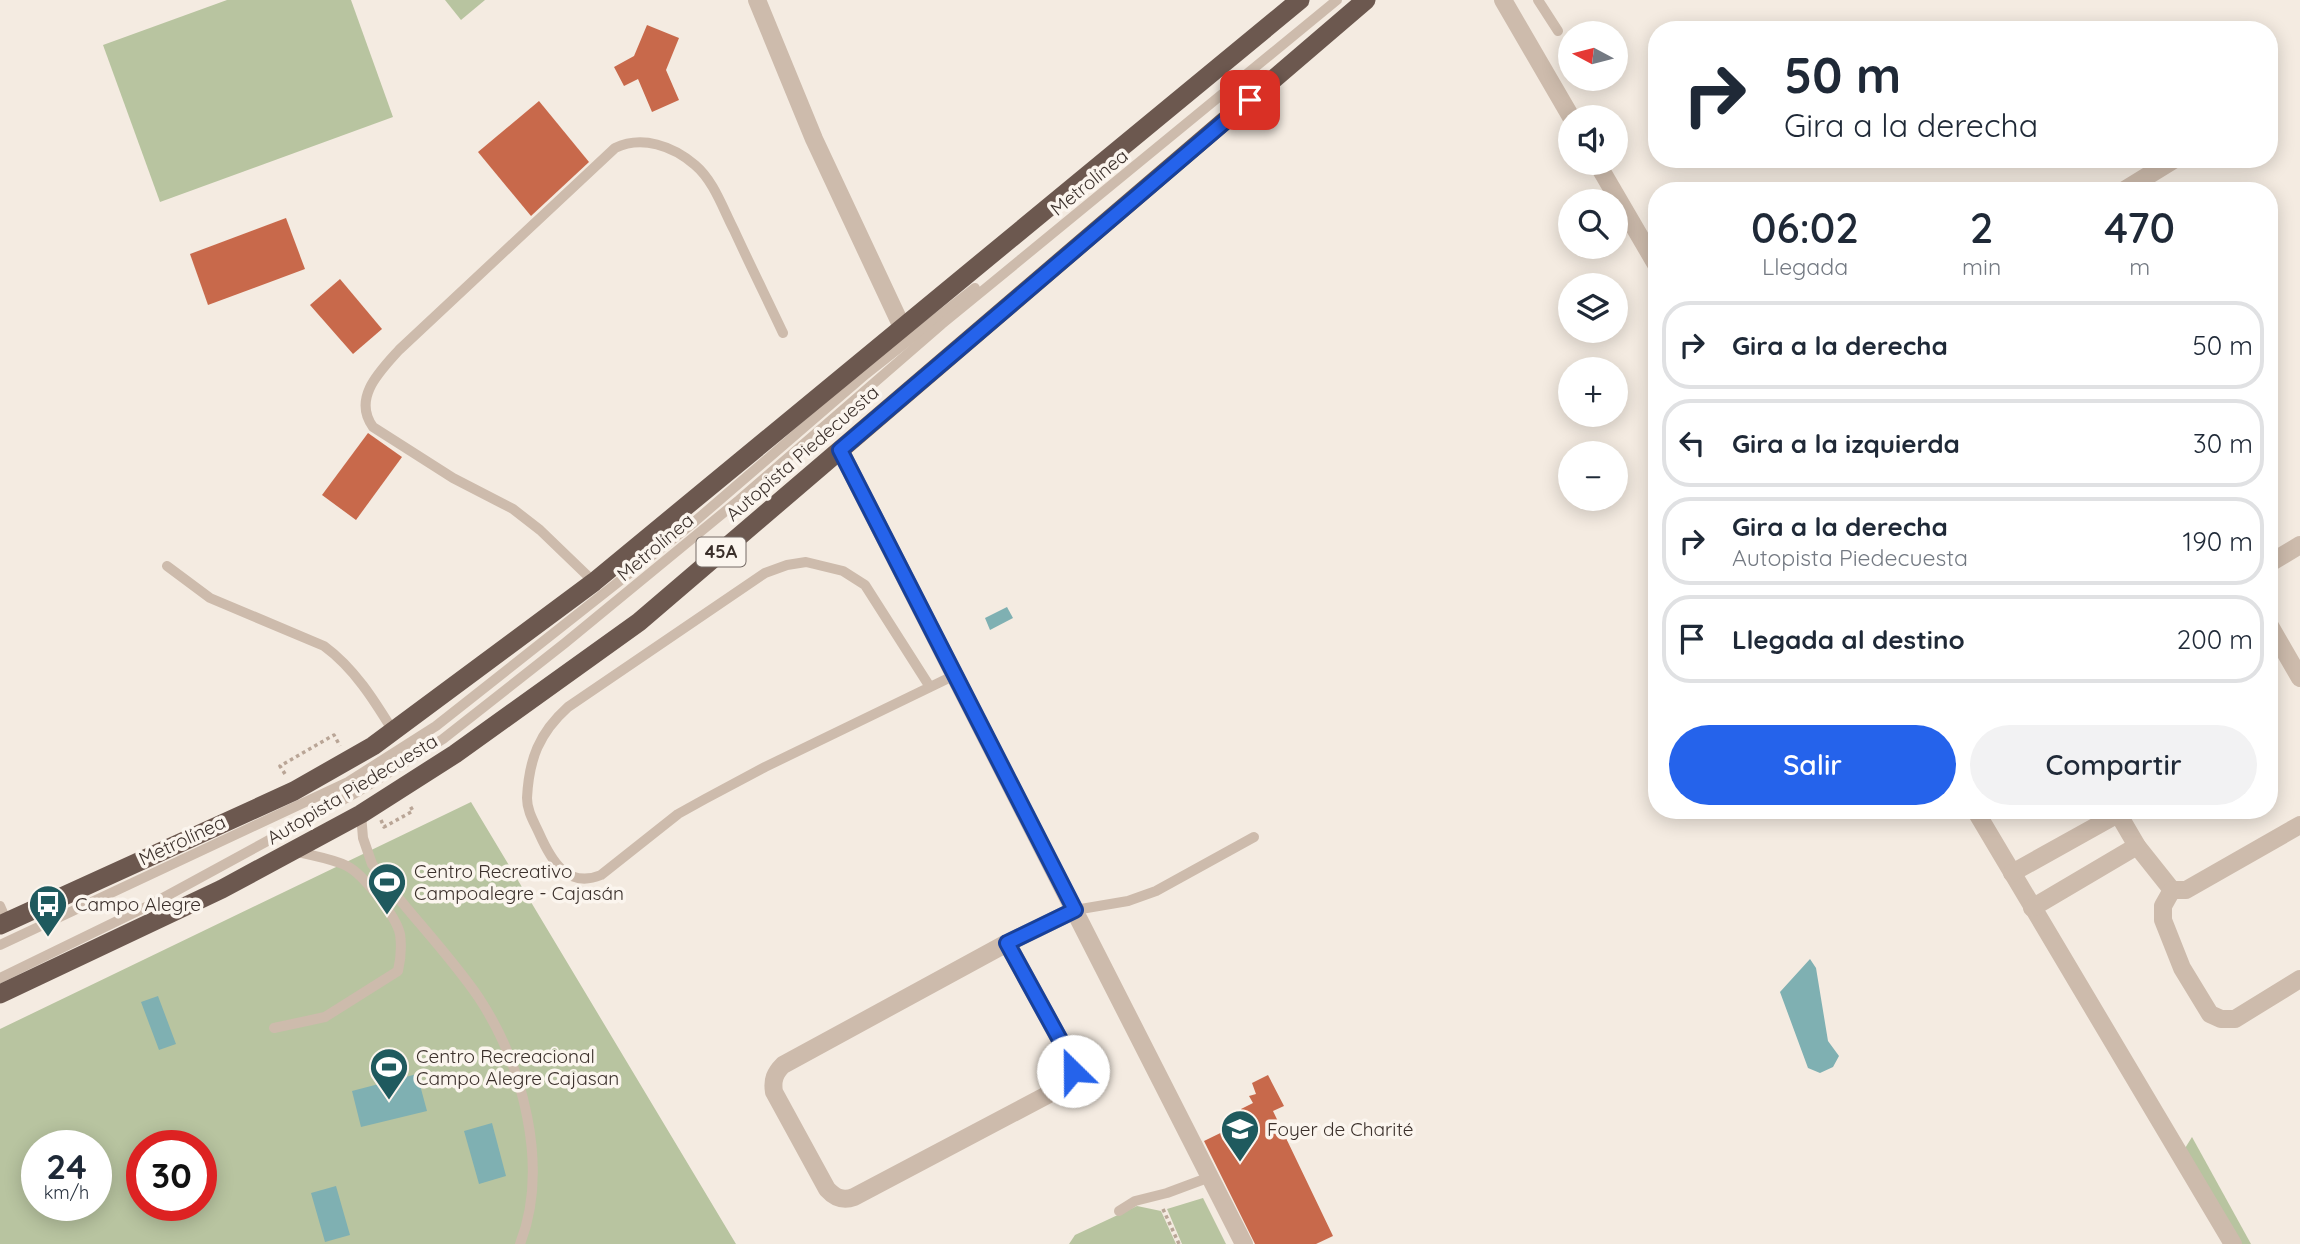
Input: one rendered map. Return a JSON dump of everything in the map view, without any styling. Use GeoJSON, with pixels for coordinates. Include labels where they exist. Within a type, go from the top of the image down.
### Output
{"type":"FeatureCollection","features":[{"type":"Feature","properties":{"kind":"highway","name":"Autopista Piedecuesta"},"geometry":{"type":"LineString","coordinates":[[2,917],[294,791],[373,746],[594,582],[1300,0]]}},
{"type":"Feature","properties":{"kind":"highway","name":"Autopista Piedecuesta"},"geometry":{"type":"LineString","coordinates":[[0,994],[222,889],[360,814],[455,754],[639,622],[1366,0]]}},
{"type":"Feature","properties":{"kind":"street"},"geometry":{"type":"LineString","coordinates":[[757,0],[814,139],[902,327]]}},
{"type":"Feature","properties":{"kind":"street"},"geometry":{"type":"LineString","coordinates":[[1503,0],[1564,105]]}},
{"type":"Feature","properties":{"kind":"street"},"geometry":{"type":"LineString","coordinates":[[2138,182],[2160,168]]}},
{"type":"Feature","properties":{"kind":"street"},"geometry":{"type":"LineString","coordinates":[[1604,175],[1648,251]]}},
{"type":"Feature","properties":{"kind":"street"},"geometry":{"type":"LineString","coordinates":[[840,450],[1244,1244]]}},
{"type":"Feature","properties":{"kind":"street"},"geometry":{"type":"LineString","coordinates":[[2278,557],[2300,545]]}},
{"type":"Feature","properties":{"kind":"street"},"geometry":{"type":"LineString","coordinates":[[2278,640],[2300,678]]}},
{"type":"Feature","properties":{"kind":"street"},"geometry":{"type":"LineString","coordinates":[[1980,819],[2232,1244]]}},
{"type":"Feature","properties":{"kind":"street"},"geometry":{"type":"LineString","coordinates":[[2012,873],[2105,819]]}},
{"type":"Feature","properties":{"kind":"street"},"geometry":{"type":"LineString","coordinates":[[2121,819],[2137,846],[2172,890]]}},
{"type":"Feature","properties":{"kind":"street"},"geometry":{"type":"LineString","coordinates":[[2172,890],[2186,890],[2300,825]]}},
{"type":"Feature","properties":{"kind":"street"},"geometry":{"type":"LineString","coordinates":[[2032,908],[2137,846]]}},
{"type":"Feature","properties":{"kind":"street"},"geometry":{"type":"LineString","coordinates":[[2172,890],[2163,906],[2162,920],[2182,968],[2210,1014],[2221,1019],[2235,1019],[2300,979]]}},
{"type":"Feature","properties":{"kind":"street"},"geometry":{"type":"LineString","coordinates":[[1007,943],[1073,1064],[1072,1078],[1068,1084],[855,1197],[836,1197],[827,1189],[774,1092],[773,1084],[778,1070],[1007,943],[1075,910]]}},
{"type":"Feature","properties":{"kind":"lane","name":"Metrolínea"},"geometry":{"type":"LineString","coordinates":[[0,945],[348,782],[436,726],[693,523],[866,374],[1089,198],[1326,0]]}},
{"type":"Feature","properties":{"kind":"lane","name":"Metrolínea"},"geometry":{"type":"LineString","coordinates":[[0,978],[150,905],[359,792],[443,739],[698,534],[942,324],[1336,0]]}},
{"type":"Feature","properties":{"kind":"lane"},"geometry":{"type":"LineString","coordinates":[[1538,0],[1558,31]]}},
{"type":"Feature","properties":{"kind":"lane"},"geometry":{"type":"LineString","coordinates":[[594,582],[540,530],[513,509],[453,478],[373,427],[367,419],[366,407],[373,378],[399,350],[615,148],[627,142],[656,144],[678,153],[697,166],[716,192],[783,333]]}},
{"type":"Feature","properties":{"kind":"lane"},"geometry":{"type":"LineString","coordinates":[[930,687],[865,585],[843,571],[823,565],[806,562],[787,565],[765,573],[568,707],[553,721],[536,748],[531,766],[528,810],[550,858],[565,872],[576,878],[590,880],[601,875],[678,814],[765,766],[930,687],[955,675]]}},
{"type":"Feature","properties":{"kind":"lane"},"geometry":{"type":"LineString","coordinates":[[167,566],[210,598],[330,650],[350,669],[377,704],[393,731]]}},
{"type":"Feature","properties":{"kind":"lane"},"geometry":{"type":"LineString","coordinates":[[360,814],[363,838],[372,864],[477,996],[504,1044],[524,1102],[532,1144],[532,1188],[520,1244]]}},
{"type":"Feature","properties":{"kind":"lane"},"geometry":{"type":"LineString","coordinates":[[1075,910],[1128,901],[1156,891],[1254,837]]}},
{"type":"Feature","properties":{"kind":"lane"},"geometry":{"type":"LineString","coordinates":[[274,1027],[325,1017],[398,971],[402,953],[397,925],[357,872],[332,860],[294,852]]}},
{"type":"Feature","properties":{"kind":"lane"},"geometry":{"type":"LineString","coordinates":[[1119,1211],[1135,1201],[1210,1177]]}},
{"type":"Feature","properties":{"kind":"path"},"geometry":{"type":"LineString","coordinates":[[294,791],[280,766],[334,736],[339,745]]}},
{"type":"Feature","properties":{"kind":"path"},"geometry":{"type":"LineString","coordinates":[[1153,1196],[1163,1210],[1178,1244]]}},
{"type":"Feature","properties":{"kind":"green space"},"geometry":{"type":"Polygon","coordinates":[[[227,0],[351,0],[393,117],[160,202],[103,45],[227,0]]]}},
{"type":"Feature","properties":{"kind":"green space"},"geometry":{"type":"Polygon","coordinates":[[[445,0],[485,0],[461,20],[445,0]]]}},
{"type":"Feature","properties":{"kind":"green space","name":"Centro Recreativo Campoalegre - Cajasán"},"geometry":{"type":"Polygon","coordinates":[[[471,802],[736,1244],[0,1244],[0,1029],[471,802]]]}},
{"type":"Feature","properties":{"kind":"green space"},"geometry":{"type":"Polygon","coordinates":[[[2192,1137],[2251,1244],[2234,1244],[2182,1153],[2192,1137]]]}},
{"type":"Feature","properties":{"kind":"green space"},"geometry":{"type":"Polygon","coordinates":[[[1203,1198],[1226,1244],[1182,1244],[1167,1209],[1203,1198]]]}},
{"type":"Feature","properties":{"kind":"green space"},"geometry":{"type":"Polygon","coordinates":[[[1137,1206],[1161,1211],[1176,1244],[1069,1244],[1075,1235],[1137,1206]]]}},
{"type":"Feature","properties":{"kind":"water"},"geometry":{"type":"Polygon","coordinates":[[[1007,607],[1013,618],[990,630],[985,618],[1007,607]]]}},
{"type":"Feature","properties":{"kind":"water"},"geometry":{"type":"Polygon","coordinates":[[[1810,959],[1816,968],[1828,1041],[1839,1056],[1833,1067],[1820,1073],[1808,1068],[1780,992],[1810,959]]]}},
{"type":"Feature","properties":{"kind":"water"},"geometry":{"type":"Polygon","coordinates":[[[158,996],[176,1044],[159,1050],[141,1002],[158,996]]]}},
{"type":"Feature","properties":{"kind":"water","name":"Centro Recreacional Campo Alegre Cajasan"},"geometry":{"type":"Polygon","coordinates":[[[417,1074],[427,1111],[361,1127],[352,1091],[417,1074]]]}},
{"type":"Feature","properties":{"kind":"water"},"geometry":{"type":"Polygon","coordinates":[[[492,1123],[506,1176],[479,1184],[464,1131],[492,1123]]]}},
{"type":"Feature","properties":{"kind":"water"},"geometry":{"type":"Polygon","coordinates":[[[336,1186],[350,1235],[325,1242],[311,1193],[336,1186]]]}},
{"type":"Feature","properties":{"kind":"building"},"geometry":{"type":"Polygon","coordinates":[[[647,25],[679,38],[666,70],[679,100],[652,112],[638,79],[624,86],[614,67],[634,56],[647,25]]]}},
{"type":"Feature","properties":{"kind":"building"},"geometry":{"type":"Polygon","coordinates":[[[539,101],[589,162],[531,216],[478,152],[539,101]]]}},
{"type":"Feature","properties":{"kind":"building"},"geometry":{"type":"Polygon","coordinates":[[[286,218],[305,269],[208,305],[190,254],[286,218]]]}},
{"type":"Feature","properties":{"kind":"building"},"geometry":{"type":"Polygon","coordinates":[[[340,279],[382,329],[353,354],[310,305],[340,279]]]}},
{"type":"Feature","properties":{"kind":"building"},"geometry":{"type":"Polygon","coordinates":[[[368,433],[402,457],[356,520],[322,495],[368,433]]]}},
{"type":"Feature","properties":{"kind":"building"},"geometry":{"type":"Polygon","coordinates":[[[1268,1075],[1284,1106],[1273,1111],[1333,1236],[1316,1244],[1255,1244],[1204,1141],[1245,1121],[1241,1109],[1253,1103],[1249,1096],[1256,1094],[1252,1083],[1268,1075]]]}},
{"type":"Feature","properties":{"kind":"place","name":"Centro Recreativo Campoalegre - Cajasán"},"geometry":{"type":"Point","coordinates":[387,916]}},
{"type":"Feature","properties":{"kind":"place","name":"Campo Alegre"},"geometry":{"type":"Point","coordinates":[48,938]}},
{"type":"Feature","properties":{"kind":"place","name":"Centro Recreacional Campo Alegre Cajasan"},"geometry":{"type":"Point","coordinates":[389,1101]}},
{"type":"Feature","properties":{"kind":"place","name":"Foyer de Charité"},"geometry":{"type":"Point","coordinates":[1240,1163]}},
{"type":"Feature","properties":{"kind":"route"},"geometry":{"type":"LineString","coordinates":[[1073,1071],[1070,1058],[1007,943],[1075,910],[840,450],[1250,100]]}}]}
